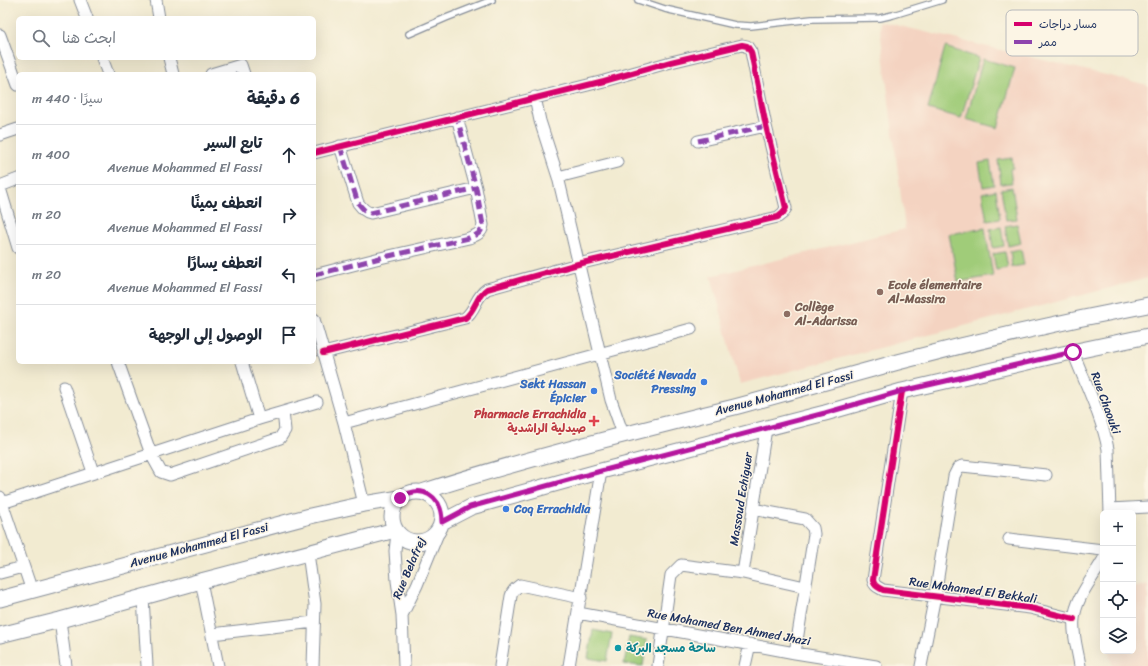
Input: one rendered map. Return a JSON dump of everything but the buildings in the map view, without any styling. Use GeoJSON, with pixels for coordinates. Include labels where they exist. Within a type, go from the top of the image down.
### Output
{"type":"FeatureCollection","features":[{"type":"Feature","properties":{"kind":"main road","name":"Avenue Mohammed El Fassi"},"geometry":{"type":"LineString","coordinates":[[0,599],[294,520],[364,504],[400,498],[406,494],[422,492],[623,434],[743,404],[984,340],[1148,305]]}},
{"type":"Feature","properties":{"kind":"main road"},"geometry":{"type":"LineString","coordinates":[[440,526],[470,507],[601,471],[766,429],[902,391],[1148,336]]}},
{"type":"Feature","properties":{"kind":"main road"},"geometry":{"type":"LineString","coordinates":[[400,498],[394,505],[392,514],[392,522],[396,532],[406,540],[418,543],[426,541],[433,537],[440,526],[442,512],[438,503],[431,496],[422,492]]}},
{"type":"Feature","properties":{"kind":"main road"},"geometry":{"type":"LineString","coordinates":[[0,635],[308,553],[396,532]]}},
{"type":"Feature","properties":{"kind":"street"},"geometry":{"type":"LineString","coordinates":[[80,0],[86,16]]}},
{"type":"Feature","properties":{"kind":"street"},"geometry":{"type":"LineString","coordinates":[[156,0],[159,16]]}},
{"type":"Feature","properties":{"kind":"street"},"geometry":{"type":"LineString","coordinates":[[0,35],[16,79]]}},
{"type":"Feature","properties":{"kind":"street"},"geometry":{"type":"LineString","coordinates":[[316,152],[604,81],[742,44],[747,46],[751,52],[766,126],[786,208],[782,215],[578,264],[487,289],[481,293],[473,310],[466,318],[323,353]]}},
{"type":"Feature","properties":{"kind":"street"},"geometry":{"type":"LineString","coordinates":[[103,60],[107,72]]}},
{"type":"Feature","properties":{"kind":"street"},"geometry":{"type":"LineString","coordinates":[[170,60],[172,72]]}},
{"type":"Feature","properties":{"kind":"street"},"geometry":{"type":"LineString","coordinates":[[218,72],[241,65],[243,72]]}},
{"type":"Feature","properties":{"kind":"street"},"geometry":{"type":"LineString","coordinates":[[535,98],[540,121],[558,177],[611,400],[623,434]]}},
{"type":"Feature","properties":{"kind":"street"},"geometry":{"type":"LineString","coordinates":[[316,275],[477,235],[482,230],[483,225],[476,188],[457,117]]}},
{"type":"Feature","properties":{"kind":"street"},"geometry":{"type":"LineString","coordinates":[[698,141],[766,126]]}},
{"type":"Feature","properties":{"kind":"street"},"geometry":{"type":"LineString","coordinates":[[0,135],[16,130]]}},
{"type":"Feature","properties":{"kind":"street"},"geometry":{"type":"LineString","coordinates":[[340,146],[358,203],[367,212],[372,213],[476,188]]}},
{"type":"Feature","properties":{"kind":"street"},"geometry":{"type":"LineString","coordinates":[[558,177],[617,162]]}},
{"type":"Feature","properties":{"kind":"street"},"geometry":{"type":"LineString","coordinates":[[16,180],[0,187],[16,241]]}},
{"type":"Feature","properties":{"kind":"street"},"geometry":{"type":"LineString","coordinates":[[316,326],[344,423],[364,504]]}},
{"type":"Feature","properties":{"kind":"street"},"geometry":{"type":"LineString","coordinates":[[344,423],[691,329]]}},
{"type":"Feature","properties":{"kind":"street","name":"Rue Chaouki"},"geometry":{"type":"LineString","coordinates":[[1073,352],[1102,426],[1108,449],[1110,510]]}},
{"type":"Feature","properties":{"kind":"street"},"geometry":{"type":"LineString","coordinates":[[119,364],[151,454],[161,472],[170,475],[280,438],[285,430],[283,412]]}},
{"type":"Feature","properties":{"kind":"street"},"geometry":{"type":"LineString","coordinates":[[243,364],[259,419]]}},
{"type":"Feature","properties":{"kind":"street"},"geometry":{"type":"LineString","coordinates":[[64,388],[93,472]]}},
{"type":"Feature","properties":{"kind":"street","name":"Rue Mohamed El Bekkali"},"geometry":{"type":"LineString","coordinates":[[902,391],[873,580],[874,584],[883,590],[1030,608],[1074,619]]}},
{"type":"Feature","properties":{"kind":"street"},"geometry":{"type":"LineString","coordinates":[[32,591],[1,499],[317,402]]}},
{"type":"Feature","properties":{"kind":"street","name":"Massoud Echiguer"},"geometry":{"type":"LineString","coordinates":[[742,573],[766,429]]}},
{"type":"Feature","properties":{"kind":"street","name":"Rue Mohamed El Bekkali"},"geometry":{"type":"LineString","coordinates":[[921,666],[935,596],[954,476],[958,468],[962,466],[1046,475]]}},
{"type":"Feature","properties":{"kind":"street"},"geometry":{"type":"LineString","coordinates":[[569,666],[601,471]]}},
{"type":"Feature","properties":{"kind":"street"},"geometry":{"type":"LineString","coordinates":[[1120,510],[1148,507]]}},
{"type":"Feature","properties":{"kind":"street"},"geometry":{"type":"LineString","coordinates":[[753,509],[805,520],[813,528],[814,534],[795,653]]}},
{"type":"Feature","properties":{"kind":"street","name":"Rue Belafrej"},"geometry":{"type":"LineString","coordinates":[[402,615],[417,584],[440,526]]}},
{"type":"Feature","properties":{"kind":"street","name":"Rue Belafrej"},"geometry":{"type":"LineString","coordinates":[[396,532],[397,581],[402,615],[404,666]]}},
{"type":"Feature","properties":{"kind":"street"},"geometry":{"type":"LineString","coordinates":[[1009,539],[1100,550]]}},
{"type":"Feature","properties":{"kind":"street"},"geometry":{"type":"LineString","coordinates":[[308,553],[315,604],[313,666]]}},
{"type":"Feature","properties":{"kind":"street"},"geometry":{"type":"LineString","coordinates":[[658,666],[671,575],[681,565],[742,573],[805,586]]}},
{"type":"Feature","properties":{"kind":"street"},"geometry":{"type":"LineString","coordinates":[[1080,666],[1074,632],[1074,619],[1087,585],[1100,565]]}},
{"type":"Feature","properties":{"kind":"street"},"geometry":{"type":"LineString","coordinates":[[0,573],[23,567]]}},
{"type":"Feature","properties":{"kind":"street"},"geometry":{"type":"LineString","coordinates":[[201,581],[218,666]]}},
{"type":"Feature","properties":{"kind":"street"},"geometry":{"type":"LineString","coordinates":[[500,666],[511,596],[512,592],[520,585],[581,598]]}},
{"type":"Feature","properties":{"kind":"street"},"geometry":{"type":"LineString","coordinates":[[143,598],[147,666]]}},
{"type":"Feature","properties":{"kind":"street","name":"Rue Mohamed Ben Ahmed Jhazi"},"geometry":{"type":"LineString","coordinates":[[578,613],[795,653],[876,666]]}},
{"type":"Feature","properties":{"kind":"street"},"geometry":{"type":"LineString","coordinates":[[60,620],[66,666]]}},
{"type":"Feature","properties":{"kind":"street"},"geometry":{"type":"LineString","coordinates":[[212,634],[314,622]]}},
{"type":"Feature","properties":{"kind":"street"},"geometry":{"type":"LineString","coordinates":[[745,666],[750,644]]}},
{"type":"Feature","properties":{"kind":"lane"},"geometry":{"type":"LineString","coordinates":[[409,34],[492,0]]}},
{"type":"Feature","properties":{"kind":"lane"},"geometry":{"type":"LineString","coordinates":[[638,0],[665,9],[712,21],[751,26],[800,20],[880,18],[942,0]]}},
{"type":"Feature","properties":{"kind":"shaded area"},"geometry":{"type":"Polygon","coordinates":[[[879,21],[1006,51],[1006,56],[1026,56],[1148,85],[1148,278],[740,384],[711,276],[905,229],[879,21]]]}},
{"type":"Feature","properties":{"kind":"shaded area"},"geometry":{"type":"Polygon","coordinates":[[[1148,584],[1148,666],[1113,666],[1109,654],[1136,654],[1136,587],[1148,584]]]}},
{"type":"Feature","properties":{"kind":"green space"},"geometry":{"type":"Polygon","coordinates":[[[945,47],[979,58],[961,118],[928,109],[945,47]]]}},
{"type":"Feature","properties":{"kind":"green space"},"geometry":{"type":"Polygon","coordinates":[[[983,59],[1015,68],[998,128],[966,119],[983,59]]]}},
{"type":"Feature","properties":{"kind":"green space"},"geometry":{"type":"Polygon","coordinates":[[[1012,158],[1013,168],[1010,169],[1012,183],[1001,184],[998,160],[1012,158]]]}},
{"type":"Feature","properties":{"kind":"green space"},"geometry":{"type":"Polygon","coordinates":[[[990,161],[994,185],[983,187],[979,163],[990,161]]]}},
{"type":"Feature","properties":{"kind":"green space"},"geometry":{"type":"Polygon","coordinates":[[[1012,187],[1017,219],[1006,220],[1001,189],[1012,187]]]}},
{"type":"Feature","properties":{"kind":"green space"},"geometry":{"type":"Polygon","coordinates":[[[996,190],[1000,219],[987,221],[982,193],[996,190]]]}},
{"type":"Feature","properties":{"kind":"green space"},"geometry":{"type":"Polygon","coordinates":[[[1017,224],[1021,243],[1008,246],[1005,226],[1017,224]]]}},
{"type":"Feature","properties":{"kind":"green space"},"geometry":{"type":"Polygon","coordinates":[[[1001,227],[1004,246],[993,248],[990,229],[1001,227]]]}},
{"type":"Feature","properties":{"kind":"green space"},"geometry":{"type":"Polygon","coordinates":[[[985,228],[993,276],[958,282],[949,234],[985,228]]]}},
{"type":"Feature","properties":{"kind":"green space"},"geometry":{"type":"Polygon","coordinates":[[[1021,249],[1024,265],[1012,267],[1010,251],[1021,249]]]}},
{"type":"Feature","properties":{"kind":"green space"},"geometry":{"type":"Polygon","coordinates":[[[1005,252],[1008,268],[996,270],[993,254],[1005,252]]]}},
{"type":"Feature","properties":{"kind":"green space"},"geometry":{"type":"Polygon","coordinates":[[[593,630],[612,634],[607,661],[588,658],[593,630]]]}},
{"type":"Feature","properties":{"kind":"green space"},"geometry":{"type":"Polygon","coordinates":[[[629,637],[647,640],[643,666],[624,664],[629,637]]]}},
{"type":"Feature","properties":{"kind":"marked path"},"geometry":{"type":"LineString","coordinates":[[316,274],[469,238],[480,232],[483,225],[476,188],[457,117]]}},
{"type":"Feature","properties":{"kind":"marked path"},"geometry":{"type":"LineString","coordinates":[[698,141],[766,126]]}},
{"type":"Feature","properties":{"kind":"marked path"},"geometry":{"type":"LineString","coordinates":[[340,146],[358,203],[364,210],[371,213],[476,188]]}},
{"type":"Feature","properties":{"kind":"cycle path"},"geometry":{"type":"LineString","coordinates":[[316,153],[742,45],[747,46],[751,52],[766,126],[786,208],[778,217],[578,264],[487,289],[483,292],[469,315],[465,318],[323,353]]}},
{"type":"Feature","properties":{"kind":"cycle path"},"geometry":{"type":"LineString","coordinates":[[902,391],[873,580],[875,585],[883,590],[1030,608],[1074,619]]}},
{"type":"Feature","properties":{"kind":"place","name":"Ecole élementaire Al-Massira"},"geometry":{"type":"Point","coordinates":[880,292]}},
{"type":"Feature","properties":{"kind":"place","name":"Collège Al-Adarissa"},"geometry":{"type":"Point","coordinates":[787,314]}},
{"type":"Feature","properties":{"kind":"place","name":"Société Nevada Pressing"},"geometry":{"type":"Point","coordinates":[704,382]}},
{"type":"Feature","properties":{"kind":"place","name":"Sekt Hassan Épicier"},"geometry":{"type":"Point","coordinates":[594,391]}},
{"type":"Feature","properties":{"kind":"place","name":"Pharmacie Errachidia صيدلية الراشدية"},"geometry":{"type":"Point","coordinates":[594,421]}},
{"type":"Feature","properties":{"kind":"place","name":"Coq Errachidia"},"geometry":{"type":"Point","coordinates":[506,509]}},
{"type":"Feature","properties":{"kind":"place","name":"ساحة مسجد البركة"},"geometry":{"type":"Point","coordinates":[618,648]}},
{"type":"Feature","properties":{"kind":"route"},"geometry":{"type":"LineString","coordinates":[[400,498],[406,494],[414,492],[422,492],[431,496],[438,503],[442,512],[442,522],[470,507],[601,471],[825,413],[902,391],[1073,352]]}}]}
